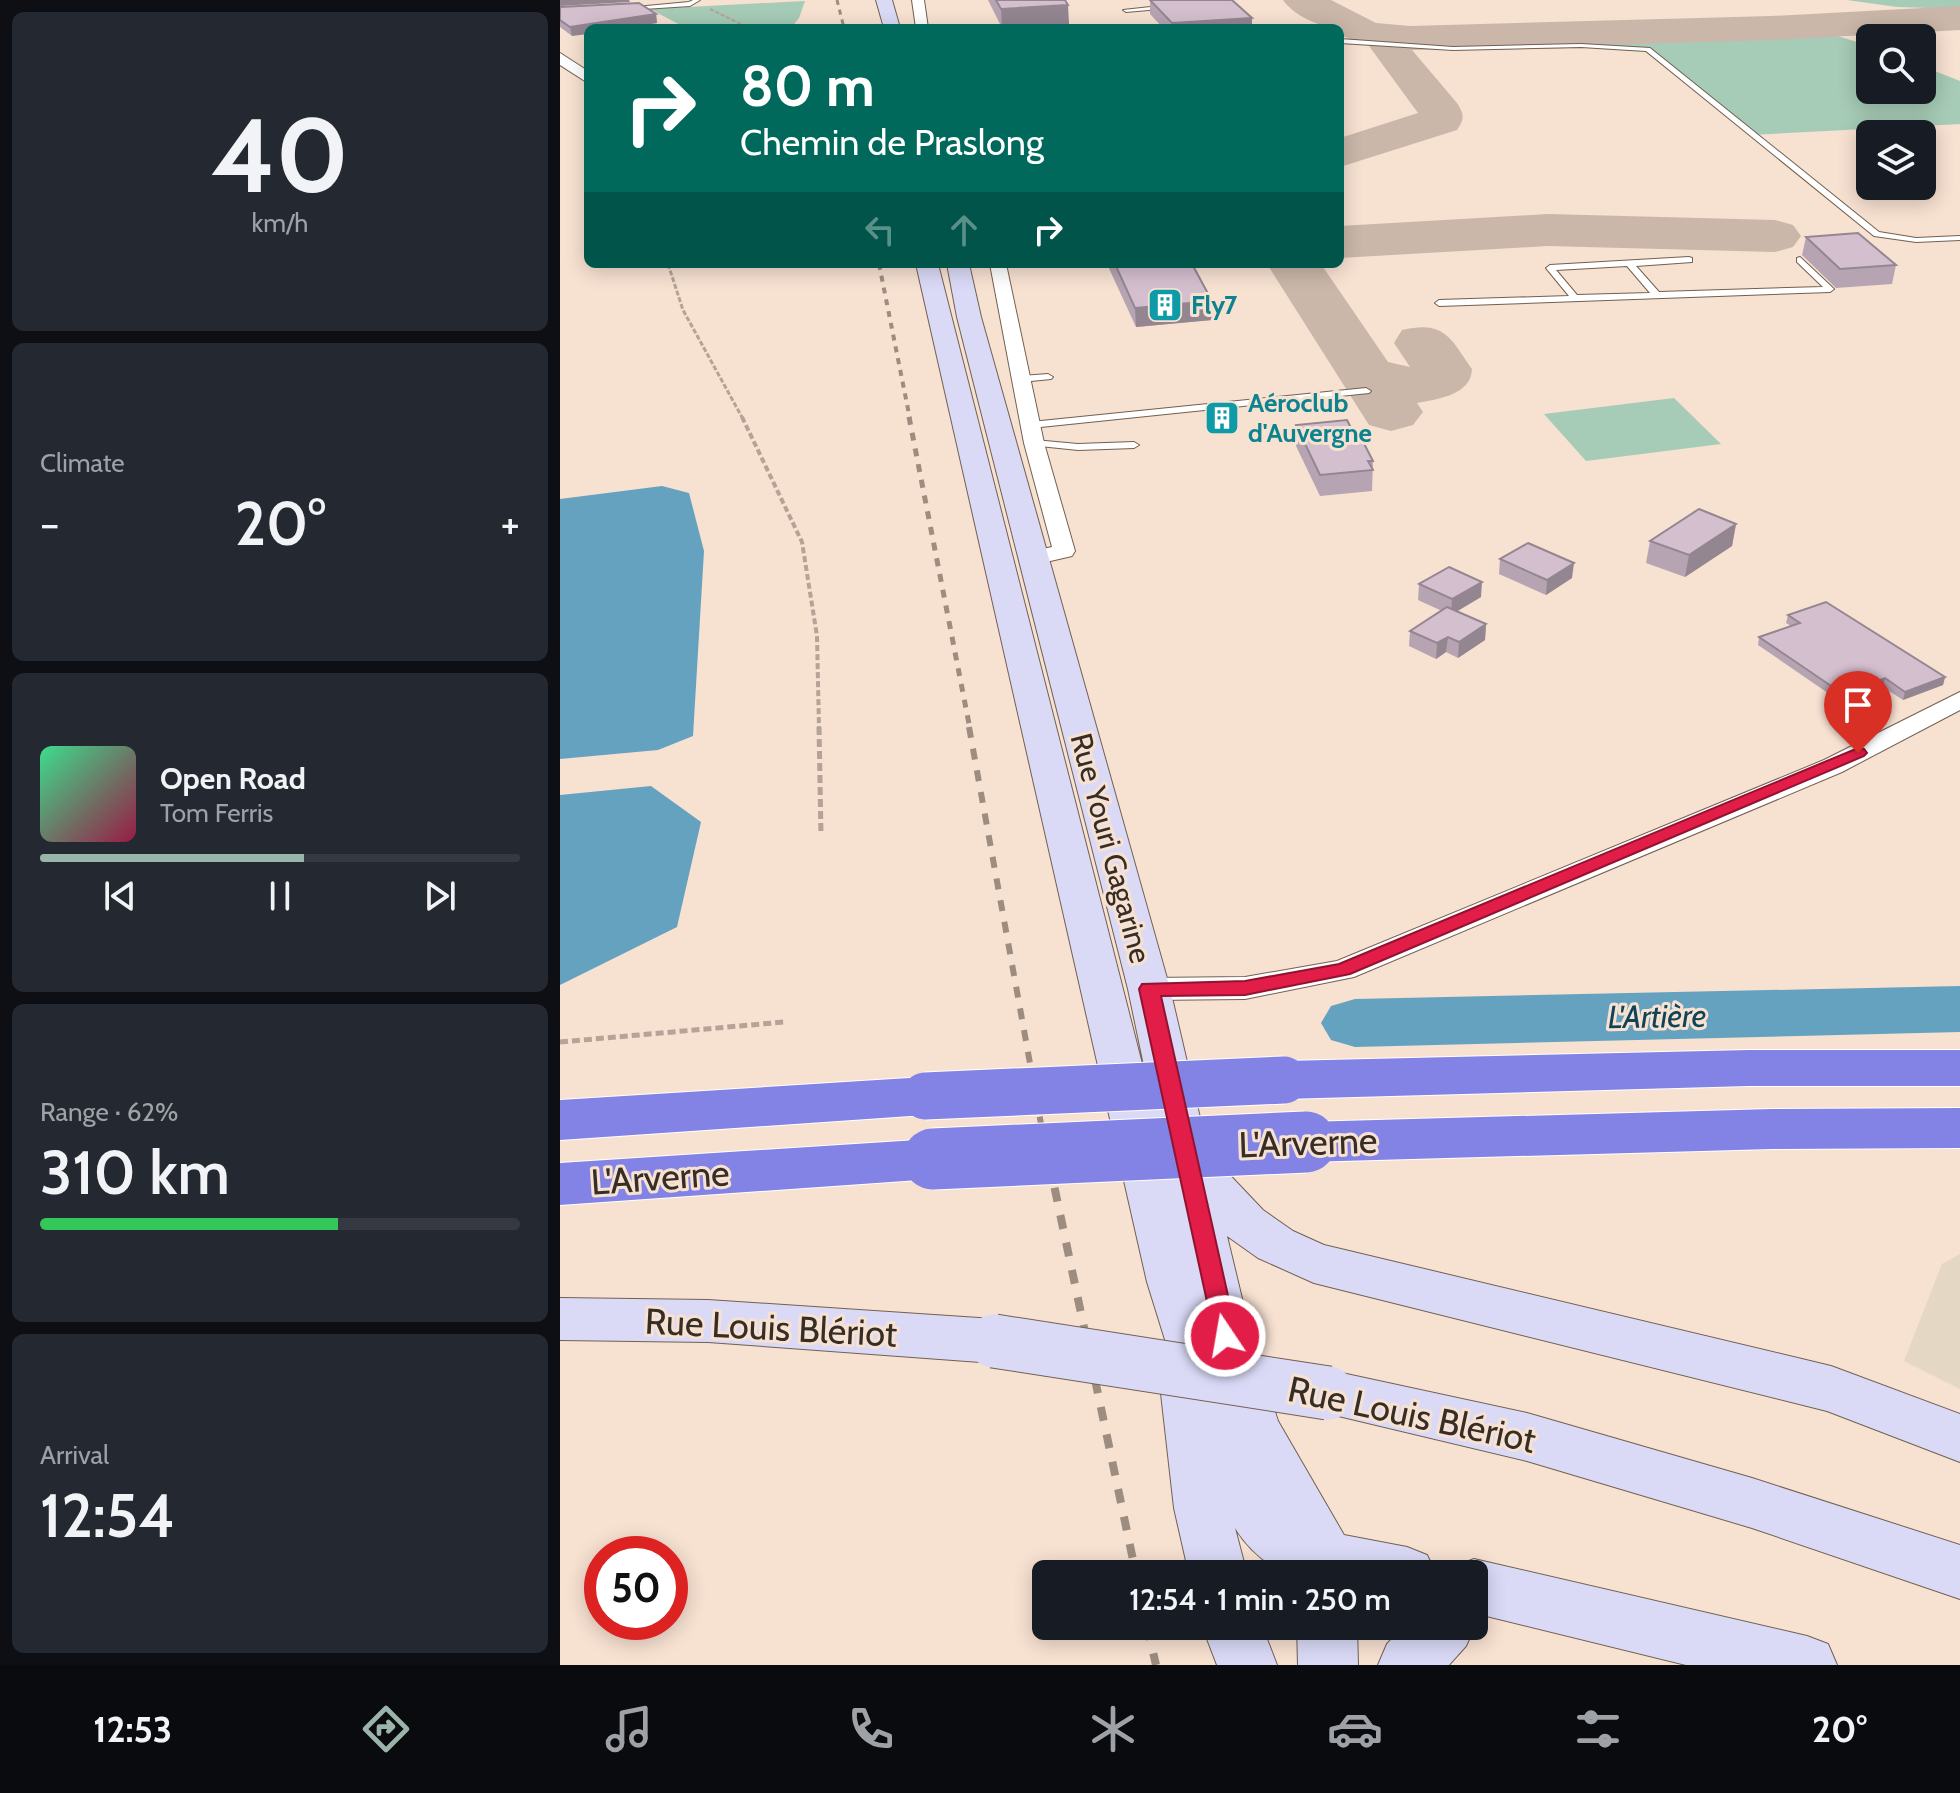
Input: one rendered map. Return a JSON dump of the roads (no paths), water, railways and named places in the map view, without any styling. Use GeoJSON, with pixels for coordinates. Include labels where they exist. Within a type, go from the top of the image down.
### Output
{"type":"FeatureCollection","features":[{"type":"Feature","properties":{"kind":"highway","name":"L'Arverne"},"geometry":{"type":"LineString","coordinates":[[560,1120],[925,1096],[1284,1080],[1749,1068],[1960,1068]]}},
{"type":"Feature","properties":{"kind":"highway","name":"L'Arverne"},"geometry":{"type":"LineString","coordinates":[[560,1184],[933,1159],[1306,1142],[1772,1129],[1960,1128]]}},
{"type":"Feature","properties":{"kind":"main road"},"geometry":{"type":"LineString","coordinates":[[884,0],[890,23]]}},
{"type":"Feature","properties":{"kind":"main road"},"geometry":{"type":"LineString","coordinates":[[890,23],[893,0]]}},
{"type":"Feature","properties":{"kind":"main road","name":"Rue Youri Gagarine"},"geometry":{"type":"LineString","coordinates":[[928,268],[1172,1282]]}},
{"type":"Feature","properties":{"kind":"main road","name":"Rue Youri Gagarine"},"geometry":{"type":"LineString","coordinates":[[959,268],[969,317],[1049,555],[1225,1336],[1253,1428],[1322,1560]]}},
{"type":"Feature","properties":{"kind":"main road"},"geometry":{"type":"LineString","coordinates":[[1186,1156],[1222,1203],[1251,1231],[1314,1263],[1831,1389],[1960,1438]]}},
{"type":"Feature","properties":{"kind":"main road"},"geometry":{"type":"LineString","coordinates":[[1172,1282],[1245,1494],[1264,1524],[1293,1549],[1313,1560]]}},
{"type":"Feature","properties":{"kind":"main road"},"geometry":{"type":"LineString","coordinates":[[1172,1282],[1202,1508],[1215,1560]]}},
{"type":"Feature","properties":{"kind":"main road","name":"Rue Louis Blériot"},"geometry":{"type":"LineString","coordinates":[[560,1319],[708,1321],[994,1341],[1328,1393],[1527,1437],[1752,1503],[1960,1572]]}},
{"type":"Feature","properties":{"kind":"main road"},"geometry":{"type":"LineString","coordinates":[[1488,1594],[1807,1665]]}},
{"type":"Feature","properties":{"kind":"main road"},"geometry":{"type":"LineString","coordinates":[[1237,1640],[1247,1665]]}},
{"type":"Feature","properties":{"kind":"main road"},"geometry":{"type":"LineString","coordinates":[[1327,1640],[1328,1665]]}},
{"type":"Feature","properties":{"kind":"main road"},"geometry":{"type":"LineString","coordinates":[[1408,1665],[1432,1640]]}},
{"type":"Feature","properties":{"kind":"street"},"geometry":{"type":"LineString","coordinates":[[918,0],[921,24]]}},
{"type":"Feature","properties":{"kind":"street"},"geometry":{"type":"LineString","coordinates":[[560,58],[584,75]]}},
{"type":"Feature","properties":{"kind":"street"},"geometry":{"type":"LineString","coordinates":[[999,268],[1032,434],[1049,555]]}},
{"type":"Feature","properties":{"kind":"street"},"geometry":{"type":"LineString","coordinates":[[1149,989],[1245,988],[1343,970],[1833,766],[1960,700]]}},
{"type":"Feature","properties":{"kind":"lane"},"geometry":{"type":"LineString","coordinates":[[619,8],[693,2]]}},
{"type":"Feature","properties":{"kind":"lane"},"geometry":{"type":"LineString","coordinates":[[1126,10],[1172,6]]}},
{"type":"Feature","properties":{"kind":"lane"},"geometry":{"type":"LineString","coordinates":[[1344,41],[1377,40],[1466,49],[1621,46],[1648,49],[1877,234],[1916,240],[1960,238]]}},
{"type":"Feature","properties":{"kind":"lane"},"geometry":{"type":"LineString","coordinates":[[1575,298],[1550,268],[1689,260]]}},
{"type":"Feature","properties":{"kind":"lane"},"geometry":{"type":"LineString","coordinates":[[1439,303],[1830,289],[1800,260]]}},
{"type":"Feature","properties":{"kind":"lane"},"geometry":{"type":"LineString","coordinates":[[1630,264],[1657,295]]}},
{"type":"Feature","properties":{"kind":"lane"},"geometry":{"type":"LineString","coordinates":[[1021,379],[1048,377]]}},
{"type":"Feature","properties":{"kind":"lane"},"geometry":{"type":"LineString","coordinates":[[1032,434],[1366,391]]}},
{"type":"Feature","properties":{"kind":"lane"},"geometry":{"type":"LineString","coordinates":[[1032,434],[1078,447],[1134,445]]}},
{"type":"Feature","properties":{"kind":"water"},"geometry":{"type":"Polygon","coordinates":[[[662,486],[689,493],[704,551],[693,736],[658,750],[560,759],[560,499],[662,486]]]}},
{"type":"Feature","properties":{"kind":"water"},"geometry":{"type":"Polygon","coordinates":[[[651,786],[701,822],[677,927],[560,985],[560,795],[651,786]]]}},
{"type":"Feature","properties":{"kind":"waterway","name":"L'Artière"},"geometry":{"type":"LineString","coordinates":[[1355,1023],[1960,1009]]}},
{"type":"Feature","properties":{"kind":"railway"},"geometry":{"type":"LineString","coordinates":[[837,0],[843,24]]}},
{"type":"Feature","properties":{"kind":"railway"},"geometry":{"type":"LineString","coordinates":[[880,268],[910,419]]}},
{"type":"Feature","properties":{"kind":"railway"},"geometry":{"type":"LineString","coordinates":[[909,417],[970,729]]}},
{"type":"Feature","properties":{"kind":"railway"},"geometry":{"type":"LineString","coordinates":[[969,727],[1043,1135]]}},
{"type":"Feature","properties":{"kind":"railway"},"geometry":{"type":"LineString","coordinates":[[1043,1133],[1133,1560]]}},
{"type":"Feature","properties":{"kind":"railway"},"geometry":{"type":"LineString","coordinates":[[1150,1640],[1156,1665]]}},
{"type":"Feature","properties":{"kind":"place","name":"Fly7"},"geometry":{"type":"Point","coordinates":[1165,305]}},
{"type":"Feature","properties":{"kind":"place","name":"Aéroclub d'Auvergne"},"geometry":{"type":"Point","coordinates":[1222,418]}}]}
